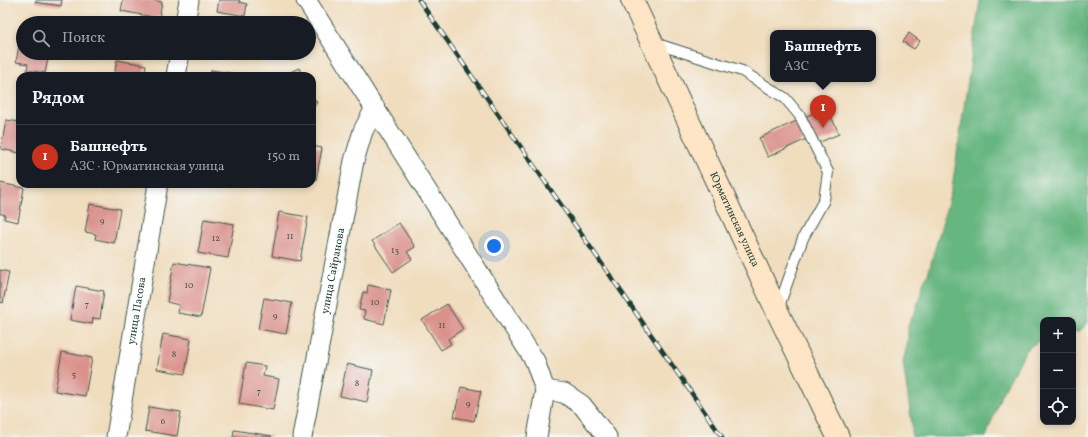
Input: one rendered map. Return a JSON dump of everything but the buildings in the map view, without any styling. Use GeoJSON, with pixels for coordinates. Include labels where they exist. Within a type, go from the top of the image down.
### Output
{"type":"FeatureCollection","features":[{"type":"Feature","properties":{"kind":"main road","name":"Юрматинская улица"},"geometry":{"type":"LineString","coordinates":[[632,0],[777,311],[838,437]]}},
{"type":"Feature","properties":{"kind":"street"},"geometry":{"type":"LineString","coordinates":[[186,16],[189,0]]}},
{"type":"Feature","properties":{"kind":"street"},"geometry":{"type":"LineString","coordinates":[[306,0],[535,361],[546,390],[537,437]]}},
{"type":"Feature","properties":{"kind":"street"},"geometry":{"type":"LineString","coordinates":[[177,72],[179,60]]}},
{"type":"Feature","properties":{"kind":"street","name":"улица Сайранова"},"geometry":{"type":"LineString","coordinates":[[302,437],[354,161],[363,131],[375,108]]}},
{"type":"Feature","properties":{"kind":"street","name":"улица Пасова"},"geometry":{"type":"LineString","coordinates":[[116,437],[157,188]]}},
{"type":"Feature","properties":{"kind":"street"},"geometry":{"type":"LineString","coordinates":[[546,390],[564,393],[582,405],[607,437]]}},
{"type":"Feature","properties":{"kind":"lane"},"geometry":{"type":"LineString","coordinates":[[652,42],[742,71],[785,98],[800,116],[828,172],[824,200],[803,238],[777,311]]}},
{"type":"Feature","properties":{"kind":"green space"},"geometry":{"type":"Polygon","coordinates":[[[980,0],[1088,0],[1088,323],[1079,331],[1076,332],[1076,317],[1040,317],[1040,340],[1030,347],[1023,355],[1001,395],[986,437],[912,437],[912,425],[903,362],[908,341],[908,326],[916,310],[923,284],[928,274],[952,188],[980,0]]]}},
{"type":"Feature","properties":{"kind":"railway"},"geometry":{"type":"LineString","coordinates":[[419,0],[722,437]]}},
{"type":"Feature","properties":{"kind":"place","name":"Башнефть"},"geometry":{"type":"Point","coordinates":[823,128]}}]}
